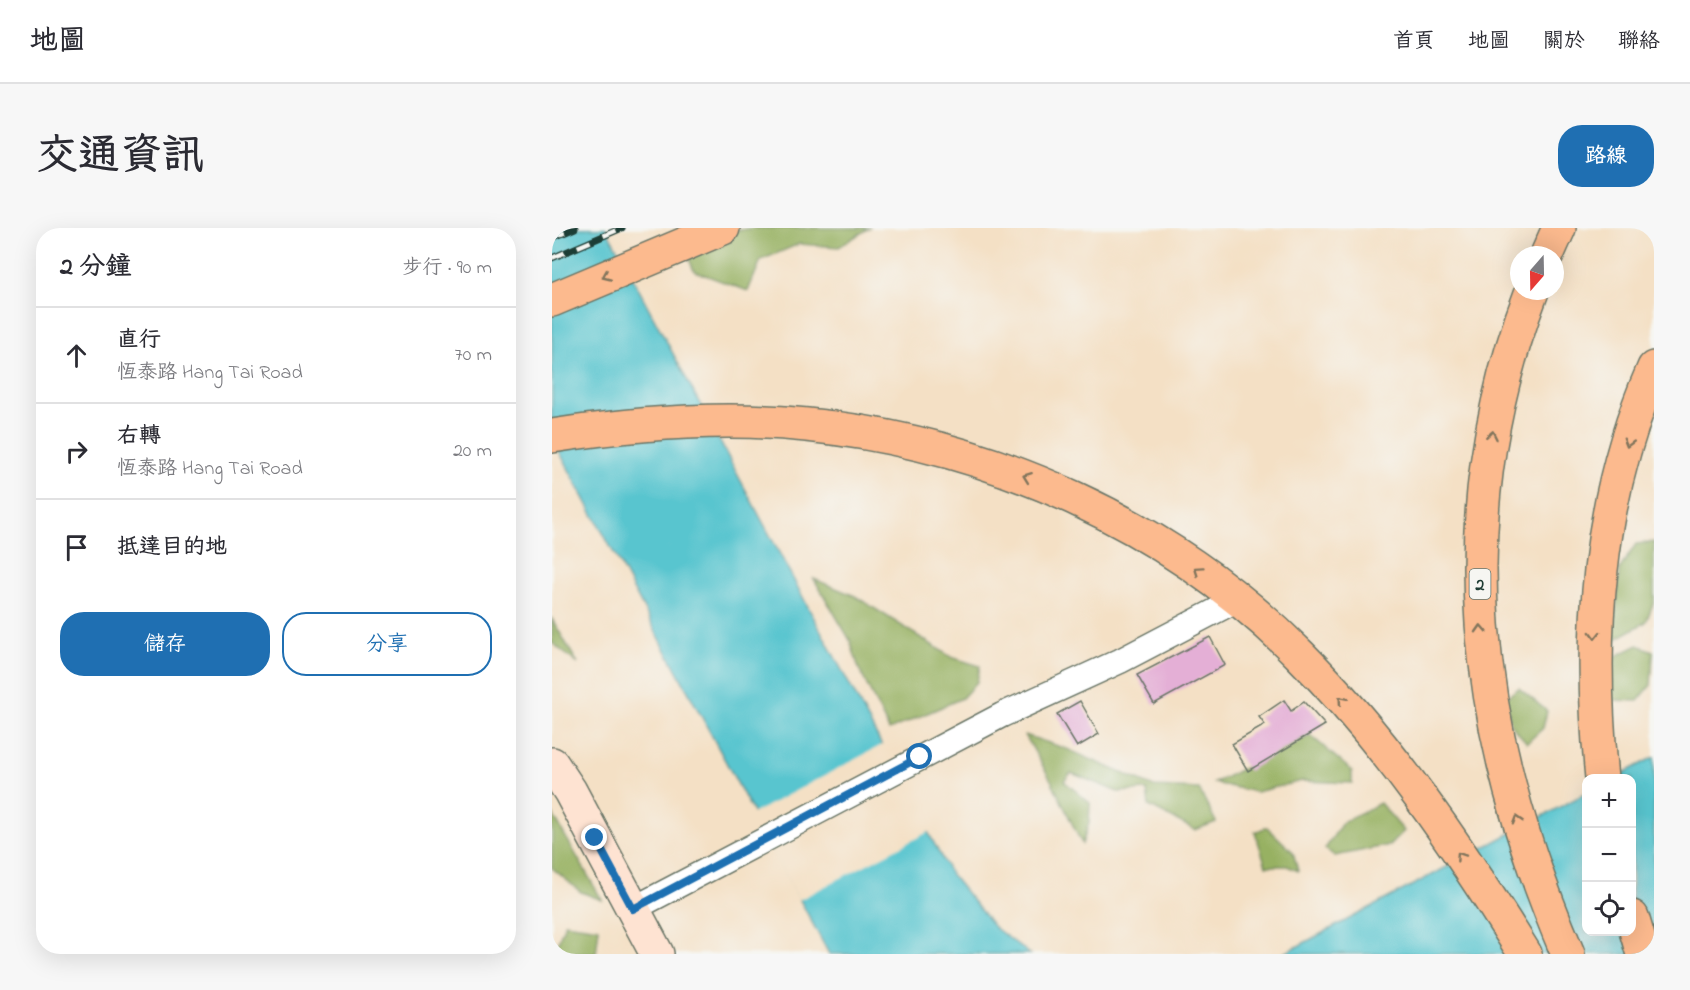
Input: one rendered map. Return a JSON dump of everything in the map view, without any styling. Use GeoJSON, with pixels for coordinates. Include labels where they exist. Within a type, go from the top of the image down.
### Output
{"type":"FeatureCollection","features":[{"type":"Feature","properties":{"kind":"highway"},"geometry":{"type":"LineString","coordinates":[[552,300],[723,228]]}},
{"type":"Feature","properties":{"kind":"highway"},"geometry":{"type":"LineString","coordinates":[[1551,246],[1559,228]]}},
{"type":"Feature","properties":{"kind":"highway","name":"2"},"geometry":{"type":"LineString","coordinates":[[1529,300],[1500,395],[1489,452],[1480,536],[1481,633],[1493,726],[1510,798],[1536,876],[1568,954]]}},
{"type":"Feature","properties":{"kind":"highway"},"geometry":{"type":"LineString","coordinates":[[1602,774],[1594,671],[1595,618],[1601,565],[1620,471],[1654,368]]}},
{"type":"Feature","properties":{"kind":"highway"},"geometry":{"type":"LineString","coordinates":[[552,436],[665,424],[734,422],[804,424],[871,433],[946,450],[999,467],[1063,492],[1130,527],[1187,562],[1238,598],[1334,690],[1400,770],[1525,954]]}},
{"type":"Feature","properties":{"kind":"highway"},"geometry":{"type":"LineString","coordinates":[[1636,930],[1643,954]]}},
{"type":"Feature","properties":{"kind":"street"},"geometry":{"type":"LineString","coordinates":[[633,909],[1002,714],[1120,661],[1225,606]]}},
{"type":"Feature","properties":{"kind":"street"},"geometry":{"type":"LineString","coordinates":[[552,764],[575,800],[657,954]]}},
{"type":"Feature","properties":{"kind":"green space"},"geometry":{"type":"Polygon","coordinates":[[[754,228],[869,228],[839,247],[799,244],[761,260],[748,291],[694,271],[689,259],[732,231],[754,228]]]}},
{"type":"Feature","properties":{"kind":"green space"},"geometry":{"type":"Polygon","coordinates":[[[1654,542],[1654,601],[1646,622],[1614,640],[1619,570],[1636,544],[1654,542]]]}},
{"type":"Feature","properties":{"kind":"green space"},"geometry":{"type":"Polygon","coordinates":[[[814,579],[855,596],[951,657],[980,666],[977,682],[962,698],[889,730],[859,669],[850,640],[814,579]]]}},
{"type":"Feature","properties":{"kind":"green space"},"geometry":{"type":"Polygon","coordinates":[[[552,619],[578,664],[552,643],[552,619]]]}},
{"type":"Feature","properties":{"kind":"green space"},"geometry":{"type":"Polygon","coordinates":[[[1638,645],[1653,651],[1651,685],[1638,701],[1611,700],[1606,661],[1638,645]]]}},
{"type":"Feature","properties":{"kind":"green space"},"geometry":{"type":"Polygon","coordinates":[[[1519,688],[1547,711],[1543,728],[1527,743],[1511,725],[1505,698],[1519,688]]]}},
{"type":"Feature","properties":{"kind":"green space"},"geometry":{"type":"Polygon","coordinates":[[[1025,735],[1067,749],[1154,787],[1199,789],[1216,822],[1195,830],[1149,806],[1147,790],[1118,792],[1071,773],[1064,781],[1090,803],[1089,823],[1082,844],[1051,780],[1025,735]]]}},
{"type":"Feature","properties":{"kind":"green space"},"geometry":{"type":"Polygon","coordinates":[[[1310,735],[1352,771],[1352,783],[1302,781],[1256,792],[1214,783],[1310,735]]]}},
{"type":"Feature","properties":{"kind":"green space"},"geometry":{"type":"Polygon","coordinates":[[[1380,803],[1404,831],[1390,845],[1335,856],[1325,849],[1342,823],[1380,803]]]}},
{"type":"Feature","properties":{"kind":"green space"},"geometry":{"type":"Polygon","coordinates":[[[552,813],[602,900],[581,892],[552,868],[552,813]]]}},
{"type":"Feature","properties":{"kind":"green space"},"geometry":{"type":"Polygon","coordinates":[[[1267,827],[1293,852],[1298,871],[1287,866],[1266,866],[1255,832],[1267,827]]]}},
{"type":"Feature","properties":{"kind":"green space"},"geometry":{"type":"Polygon","coordinates":[[[565,923],[599,928],[596,954],[558,954],[555,950],[565,923]]]}},
{"type":"Feature","properties":{"kind":"water"},"geometry":{"type":"Polygon","coordinates":[[[552,228],[606,228],[950,873],[994,927],[1030,954],[829,954],[552,438],[552,228]]]}},
{"type":"Feature","properties":{"kind":"water"},"geometry":{"type":"Polygon","coordinates":[[[1654,757],[1654,954],[1283,954],[1582,795],[1582,936],[1636,936],[1636,774],[1622,774],[1654,757]]]}},
{"type":"Feature","properties":{"kind":"pier"},"geometry":{"type":"Polygon","coordinates":[[[884,744],[930,831],[799,900],[752,814],[884,744]]]}},
{"type":"Feature","properties":{"kind":"building"},"geometry":{"type":"Polygon","coordinates":[[[1210,637],[1225,665],[1154,704],[1137,675],[1210,637]]]}},
{"type":"Feature","properties":{"kind":"building"},"geometry":{"type":"Polygon","coordinates":[[[1284,700],[1291,711],[1304,702],[1325,725],[1248,771],[1232,744],[1265,725],[1259,717],[1284,700]]]}},
{"type":"Feature","properties":{"kind":"building"},"geometry":{"type":"Polygon","coordinates":[[[1080,701],[1099,734],[1077,747],[1057,714],[1080,701]]]}},
{"type":"Feature","properties":{"kind":"railway"},"geometry":{"type":"LineString","coordinates":[[552,238],[575,228]]}},
{"type":"Feature","properties":{"kind":"railway"},"geometry":{"type":"LineString","coordinates":[[552,258],[622,228]]}},
{"type":"Feature","properties":{"kind":"route"},"geometry":{"type":"LineString","coordinates":[[595,838],[633,909],[920,757]]}}]}
